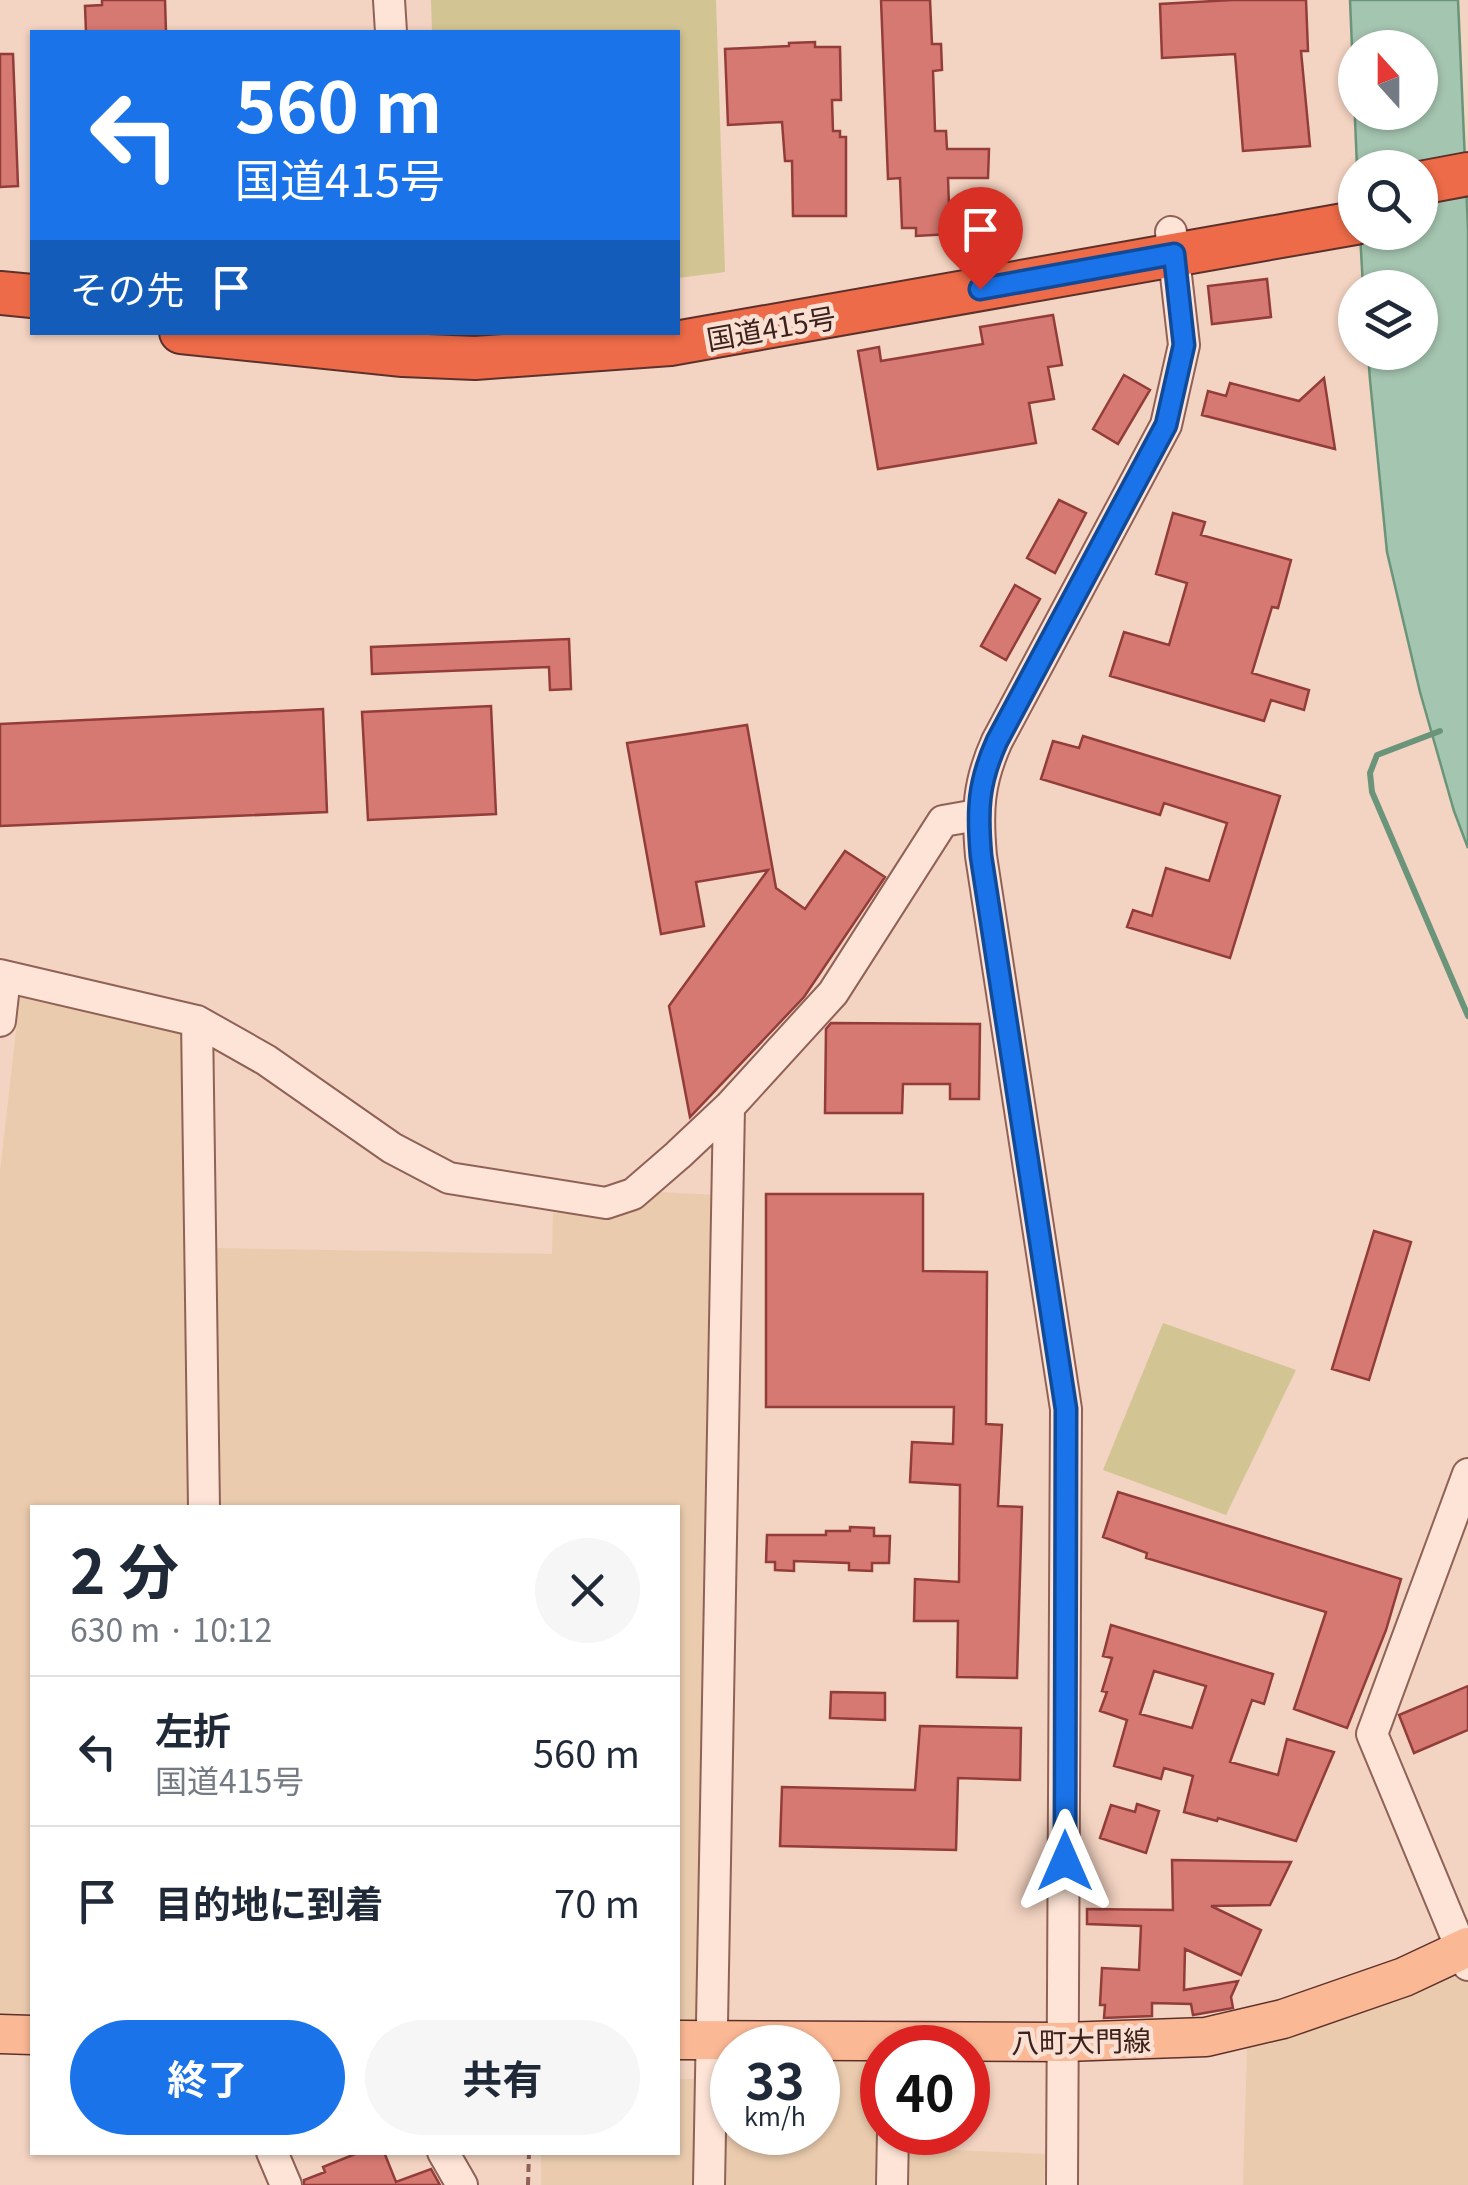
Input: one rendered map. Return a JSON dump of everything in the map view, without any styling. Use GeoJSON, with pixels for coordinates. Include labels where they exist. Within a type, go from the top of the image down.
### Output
{"type":"FeatureCollection","features":[{"type":"Feature","properties":{"kind":"highway"},"geometry":{"type":"LineString","coordinates":[[1438,180],[1468,174]]}},
{"type":"Feature","properties":{"kind":"highway"},"geometry":{"type":"LineString","coordinates":[[1438,208],[1468,202]]}},
{"type":"Feature","properties":{"kind":"highway","name":"国道415号"},"geometry":{"type":"LineString","coordinates":[[236,335],[403,344],[475,358],[670,344],[1338,212]]}},
{"type":"Feature","properties":{"kind":"highway","name":"国道415号"},"geometry":{"type":"LineString","coordinates":[[680,314],[1173,243]]}},
{"type":"Feature","properties":{"kind":"highway"},"geometry":{"type":"LineString","coordinates":[[0,293],[30,296]]}},
{"type":"Feature","properties":{"kind":"highway"},"geometry":{"type":"LineString","coordinates":[[0,316],[30,318]]}},
{"type":"Feature","properties":{"kind":"main road","name":"八町大門線"},"geometry":{"type":"LineString","coordinates":[[990,2043],[1206,2037],[1283,2020],[1466,1954]]}},
{"type":"Feature","properties":{"kind":"main road"},"geometry":{"type":"LineString","coordinates":[[0,2034],[30,2036]]}},
{"type":"Feature","properties":{"kind":"main road","name":"八町大門線"},"geometry":{"type":"LineString","coordinates":[[694,2040],[860,2043]]}},
{"type":"Feature","properties":{"kind":"street"},"geometry":{"type":"LineString","coordinates":[[389,0],[390,30]]}},
{"type":"Feature","properties":{"kind":"street"},"geometry":{"type":"LineString","coordinates":[[1062,2185],[1066,1409],[977,815],[982,774],[997,741],[1166,425],[1184,345],[1173,243]]}},
{"type":"Feature","properties":{"kind":"street"},"geometry":{"type":"LineString","coordinates":[[0,1020],[2,976],[198,1021],[266,1060],[392,1148],[449,1178],[606,1203],[632,1194],[729,1107],[833,993],[944,821],[977,815]]}},
{"type":"Feature","properties":{"kind":"street"},"geometry":{"type":"LineString","coordinates":[[198,1021],[204,1505]]}},
{"type":"Feature","properties":{"kind":"street"},"geometry":{"type":"LineString","coordinates":[[710,2185],[694,2040],[729,1107]]}},
{"type":"Feature","properties":{"kind":"street"},"geometry":{"type":"LineString","coordinates":[[1466,1954],[1372,1734],[1468,1474]]}},
{"type":"Feature","properties":{"kind":"street"},"geometry":{"type":"LineString","coordinates":[[273,2155],[286,2185]]}},
{"type":"Feature","properties":{"kind":"street"},"geometry":{"type":"LineString","coordinates":[[446,2155],[462,2185]]}},
{"type":"Feature","properties":{"kind":"street"},"geometry":{"type":"LineString","coordinates":[[892,2185],[893,2155]]}},
{"type":"Feature","properties":{"kind":"path"},"geometry":{"type":"LineString","coordinates":[[528,2185],[529,2155]]}},
{"type":"Feature","properties":{"kind":"shaded area"},"geometry":{"type":"Polygon","coordinates":[[[431,0],[716,0],[725,272],[680,278],[680,30],[432,30],[431,0]]]}},
{"type":"Feature","properties":{"kind":"shaded area"},"geometry":{"type":"Polygon","coordinates":[[[1350,0],[1458,0],[1468,230],[1468,848],[1420,692],[1387,552],[1369,370],[1438,370],[1438,270],[1362,270],[1361,250],[1438,250],[1438,150],[1356,150],[1355,130],[1438,130],[1438,30],[1351,30],[1350,0]]]}},
{"type":"Feature","properties":{"kind":"shaded area"},"geometry":{"type":"Polygon","coordinates":[[[20,996],[181,1034],[188,1505],[30,1505],[30,2016],[0,2014],[0,1172],[20,996]]]}},
{"type":"Feature","properties":{"kind":"shaded area"},"geometry":{"type":"Polygon","coordinates":[[[660,1192],[716,1195],[699,2024],[680,2024],[680,1505],[217,1505],[212,1248],[552,1254],[553,1213],[617,1215],[660,1192]]]}},
{"type":"Feature","properties":{"kind":"shaded area"},"geometry":{"type":"Polygon","coordinates":[[[1163,1323],[1296,1370],[1226,1515],[1103,1470],[1163,1323]]]}},
{"type":"Feature","properties":{"kind":"shaded area"},"geometry":{"type":"Polygon","coordinates":[[[1468,1966],[1468,2185],[1243,2185],[1247,2048],[1468,1966]]]}},
{"type":"Feature","properties":{"kind":"shaded area"},"geometry":{"type":"Polygon","coordinates":[[[840,2053],[860,2053],[860,2155],[1045,2154],[1044,2185],[541,2185],[541,2155],[680,2155],[680,2079],[710,2079],[710,2155],[840,2155],[840,2053]]]}},
{"type":"Feature","properties":{"kind":"building"},"geometry":{"type":"Polygon","coordinates":[[[102,0],[165,0],[166,30],[86,30],[85,6],[102,5],[102,0]]]}},
{"type":"Feature","properties":{"kind":"building"},"geometry":{"type":"Polygon","coordinates":[[[881,0],[930,0],[932,44],[941,44],[942,70],[933,71],[935,131],[946,131],[947,149],[989,149],[988,178],[948,178],[950,234],[916,236],[916,228],[902,228],[900,178],[888,179],[881,0]]]}},
{"type":"Feature","properties":{"kind":"building"},"geometry":{"type":"Polygon","coordinates":[[[1306,0],[1308,51],[1301,51],[1310,146],[1243,151],[1235,54],[1162,58],[1160,4],[1306,0]]]}},
{"type":"Feature","properties":{"kind":"building"},"geometry":{"type":"Polygon","coordinates":[[[815,42],[815,47],[840,47],[841,100],[832,100],[833,131],[846,137],[846,216],[793,216],[792,161],[785,161],[782,122],[728,125],[725,49],[815,42]]]}},
{"type":"Feature","properties":{"kind":"building"},"geometry":{"type":"Polygon","coordinates":[[[0,54],[13,54],[18,186],[0,187],[0,54]]]}},
{"type":"Feature","properties":{"kind":"building"},"geometry":{"type":"Polygon","coordinates":[[[1267,279],[1271,317],[1212,324],[1208,286],[1267,279]]]}},
{"type":"Feature","properties":{"kind":"building"},"geometry":{"type":"Polygon","coordinates":[[[1053,315],[1062,365],[1048,367],[1054,399],[1029,403],[1036,443],[878,469],[858,351],[879,347],[881,361],[983,344],[980,327],[1053,315]]]}},
{"type":"Feature","properties":{"kind":"building"},"geometry":{"type":"Polygon","coordinates":[[[1124,375],[1150,390],[1118,444],[1093,429],[1124,375]]]}},
{"type":"Feature","properties":{"kind":"building"},"geometry":{"type":"Polygon","coordinates":[[[1324,378],[1335,449],[1202,415],[1208,391],[1226,396],[1230,383],[1299,401],[1324,378]]]}},
{"type":"Feature","properties":{"kind":"building"},"geometry":{"type":"Polygon","coordinates":[[[1059,500],[1086,513],[1055,573],[1027,558],[1059,500]]]}},
{"type":"Feature","properties":{"kind":"building"},"geometry":{"type":"Polygon","coordinates":[[[1173,513],[1205,522],[1201,535],[1291,560],[1278,608],[1272,607],[1252,673],[1309,690],[1304,710],[1271,700],[1264,721],[1110,676],[1124,632],[1169,645],[1187,583],[1156,574],[1173,513]]]}},
{"type":"Feature","properties":{"kind":"building"},"geometry":{"type":"Polygon","coordinates":[[[1015,585],[1040,599],[1006,660],[981,646],[1015,585]]]}},
{"type":"Feature","properties":{"kind":"building"},"geometry":{"type":"Polygon","coordinates":[[[569,639],[571,689],[550,690],[549,667],[372,674],[371,647],[569,639]]]}},
{"type":"Feature","properties":{"kind":"building"},"geometry":{"type":"Polygon","coordinates":[[[491,706],[496,814],[368,820],[362,712],[491,706]]]}},
{"type":"Feature","properties":{"kind":"building"},"geometry":{"type":"Polygon","coordinates":[[[323,709],[327,812],[0,826],[0,724],[323,709]]]}},
{"type":"Feature","properties":{"kind":"building"},"geometry":{"type":"Polygon","coordinates":[[[747,725],[776,888],[805,909],[845,851],[885,877],[804,997],[690,1117],[669,1006],[768,870],[696,882],[704,926],[661,934],[627,743],[747,725]]]}},
{"type":"Feature","properties":{"kind":"building"},"geometry":{"type":"Polygon","coordinates":[[[1083,736],[1280,796],[1230,958],[1127,927],[1133,910],[1152,916],[1166,868],[1209,881],[1227,823],[1164,803],[1160,815],[1041,779],[1053,741],[1079,748],[1083,736]]]}},
{"type":"Feature","properties":{"kind":"building"},"geometry":{"type":"Polygon","coordinates":[[[831,1023],[980,1024],[979,1099],[950,1099],[950,1084],[903,1084],[902,1113],[825,1113],[826,1029],[831,1023]]]}},
{"type":"Feature","properties":{"kind":"building"},"geometry":{"type":"Polygon","coordinates":[[[766,1194],[923,1194],[923,1271],[987,1272],[986,1424],[1002,1425],[998,1506],[1022,1507],[1017,1678],[957,1677],[958,1621],[914,1621],[915,1579],[959,1582],[960,1485],[910,1482],[912,1442],[953,1444],[954,1407],[766,1407],[766,1194]]]}},
{"type":"Feature","properties":{"kind":"building"},"geometry":{"type":"Polygon","coordinates":[[[1374,1231],[1411,1242],[1369,1380],[1332,1369],[1374,1231]]]}},
{"type":"Feature","properties":{"kind":"building"},"geometry":{"type":"Polygon","coordinates":[[[1118,1492],[1401,1579],[1386,1630],[1347,1728],[1294,1709],[1326,1612],[1146,1558],[1147,1553],[1103,1537],[1118,1492]]]}},
{"type":"Feature","properties":{"kind":"building"},"geometry":{"type":"Polygon","coordinates":[[[850,1527],[874,1528],[874,1536],[890,1536],[889,1563],[872,1563],[872,1571],[849,1570],[849,1563],[794,1561],[794,1571],[775,1570],[775,1562],[766,1562],[767,1535],[826,1535],[826,1531],[850,1531],[850,1527]]]}},
{"type":"Feature","properties":{"kind":"building"},"geometry":{"type":"Polygon","coordinates":[[[1111,1625],[1273,1674],[1264,1704],[1252,1700],[1230,1762],[1278,1775],[1287,1739],[1334,1752],[1296,1841],[1184,1812],[1193,1776],[1164,1768],[1161,1779],[1114,1766],[1127,1720],[1100,1711],[1112,1658],[1103,1656],[1111,1625]],[[1154,1671],[1140,1714],[1192,1728],[1206,1686],[1154,1671]]]}},
{"type":"Feature","properties":{"kind":"building"},"geometry":{"type":"Polygon","coordinates":[[[1468,1686],[1468,1730],[1414,1753],[1399,1715],[1468,1686]]]}},
{"type":"Feature","properties":{"kind":"building"},"geometry":{"type":"Polygon","coordinates":[[[831,1692],[885,1693],[885,1720],[830,1718],[831,1692]]]}},
{"type":"Feature","properties":{"kind":"building"},"geometry":{"type":"Polygon","coordinates":[[[920,1726],[1021,1728],[1020,1780],[958,1778],[956,1850],[780,1846],[782,1787],[915,1790],[920,1726]]]}},
{"type":"Feature","properties":{"kind":"building"},"geometry":{"type":"Polygon","coordinates":[[[1137,1804],[1159,1811],[1146,1853],[1100,1838],[1111,1805],[1135,1812],[1137,1804]]]}},
{"type":"Feature","properties":{"kind":"building"},"geometry":{"type":"Polygon","coordinates":[[[1172,1860],[1291,1862],[1270,1905],[1211,1906],[1261,1930],[1241,1975],[1185,1949],[1184,1990],[1238,1981],[1231,1997],[1233,2008],[1193,2015],[1191,2004],[1152,2003],[1152,2016],[1104,2018],[1105,2005],[1100,2005],[1102,1968],[1139,1970],[1141,1926],[1087,1924],[1087,1909],[1173,1910],[1172,1860]]]}},
{"type":"Feature","properties":{"kind":"building"},"geometry":{"type":"Polygon","coordinates":[[[353,2155],[385,2155],[396,2182],[431,2169],[440,2185],[304,2185],[304,2180],[325,2172],[323,2167],[353,2155]]]}},
{"type":"Feature","properties":{"kind":"waterway"},"geometry":{"type":"LineString","coordinates":[[1440,731],[1377,755],[1370,773],[1372,792],[1468,1016]]}},
{"type":"Feature","properties":{"kind":"route"},"geometry":{"type":"LineString","coordinates":[[980,289],[1174,254],[1184,345],[1166,425],[997,741],[982,774],[977,815],[1066,1409],[1065,1861]]}}]}
